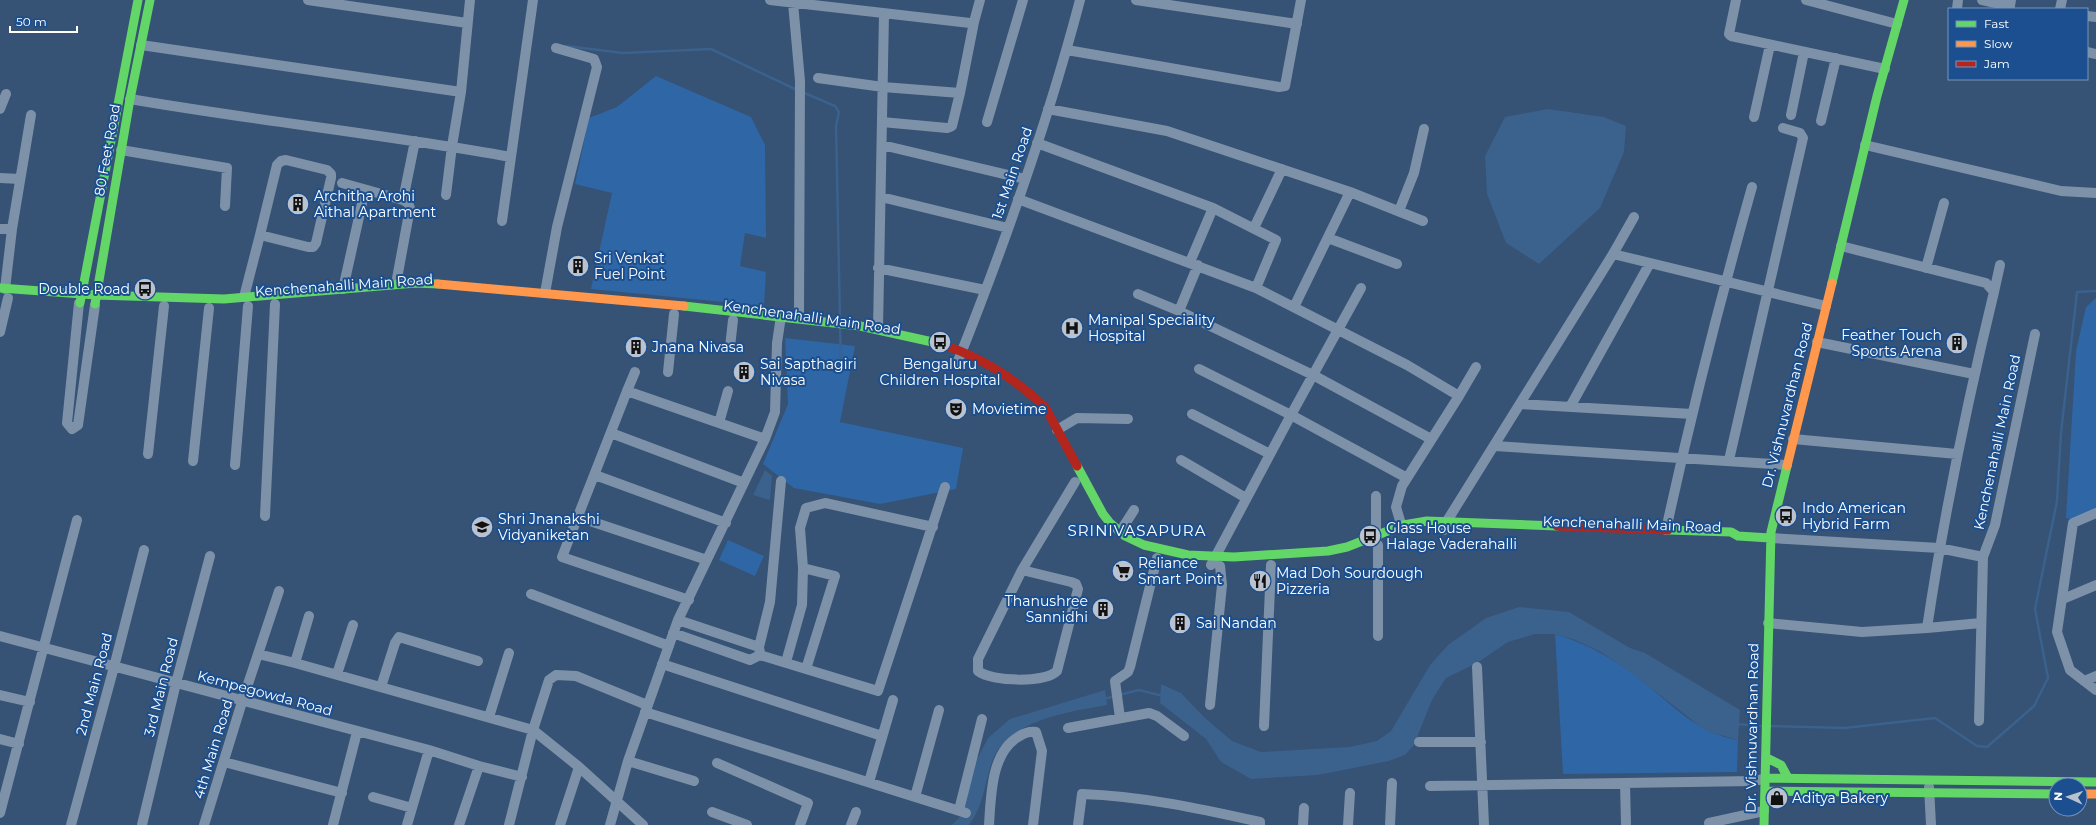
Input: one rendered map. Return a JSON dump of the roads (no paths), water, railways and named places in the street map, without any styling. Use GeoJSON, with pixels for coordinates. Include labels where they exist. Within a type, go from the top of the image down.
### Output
{"type":"FeatureCollection","features":[{"type":"Feature","properties":{"kind":"main road","name":"80 Feet Road"},"geometry":{"type":"LineString","coordinates":[[80,299],[138,0]]}},
{"type":"Feature","properties":{"kind":"main road","name":"80 Feet Road"},"geometry":{"type":"LineString","coordinates":[[96,300],[130,99],[150,0]]}},
{"type":"Feature","properties":{"kind":"main road","name":"Dr. Vishnuvardhan Road"},"geometry":{"type":"LineString","coordinates":[[1764,825],[1768,706],[1770,538],[1865,145],[1904,0]]}},
{"type":"Feature","properties":{"kind":"main road","name":"Kenchenahalli Main Road"},"geometry":{"type":"LineString","coordinates":[[3,293],[164,306],[209,308],[342,289],[396,284],[445,284],[545,293],[780,321],[898,342],[928,351]]}},
{"type":"Feature","properties":{"kind":"main road","name":"Kenchenahalli Main Road"},"geometry":{"type":"LineString","coordinates":[[96,300],[224,299],[275,304],[416,292],[733,320],[780,321],[799,318],[900,332],[1015,382],[1033,395],[1045,407],[1099,508],[1110,523],[1120,532],[1131,539],[1162,550],[1215,562],[1245,566]]}},
{"type":"Feature","properties":{"kind":"main road","name":"Kenchenahalli Main Road"},"geometry":{"type":"LineString","coordinates":[[957,357],[968,366]]}},
{"type":"Feature","properties":{"kind":"main road","name":"Kenchenahalli Main Road"},"geometry":{"type":"LineString","coordinates":[[1004,387],[1027,402],[1037,413],[1097,521],[1112,537],[1127,547],[1165,560],[1215,562],[1244,557],[1319,553],[1351,546],[1376,540],[1404,533],[1445,526],[1732,532],[1738,536],[1732,542],[1445,526],[1427,521],[1401,524],[1376,540],[1357,554],[1327,561]]}},
{"type":"Feature","properties":{"kind":"main road"},"geometry":{"type":"LineString","coordinates":[[1738,536],[1770,538]]}},
{"type":"Feature","properties":{"kind":"main road"},"geometry":{"type":"LineString","coordinates":[[1766,758],[1780,763],[1788,778]]}},
{"type":"Feature","properties":{"kind":"main road"},"geometry":{"type":"LineString","coordinates":[[1766,778],[2096,782]]}},
{"type":"Feature","properties":{"kind":"main road"},"geometry":{"type":"LineString","coordinates":[[1765,790],[2048,794]]}},
{"type":"Feature","properties":{"kind":"street"},"geometry":{"type":"LineString","coordinates":[[308,0],[467,23]]}},
{"type":"Feature","properties":{"kind":"street"},"geometry":{"type":"LineString","coordinates":[[446,195],[461,92],[470,0]]}},
{"type":"Feature","properties":{"kind":"street"},"geometry":{"type":"LineString","coordinates":[[502,221],[533,0]]}},
{"type":"Feature","properties":{"kind":"street"},"geometry":{"type":"LineString","coordinates":[[770,0],[970,24],[974,22]]}},
{"type":"Feature","properties":{"kind":"street"},"geometry":{"type":"LineString","coordinates":[[882,122],[948,128],[952,126],[980,0]]}},
{"type":"Feature","properties":{"kind":"street"},"geometry":{"type":"LineString","coordinates":[[987,122],[1023,0]]}},
{"type":"Feature","properties":{"kind":"street","name":"1st Main Road"},"geometry":{"type":"LineString","coordinates":[[957,357],[985,290],[1025,179],[1067,50],[1080,0]]}},
{"type":"Feature","properties":{"kind":"street"},"geometry":{"type":"LineString","coordinates":[[1136,0],[1297,24]]}},
{"type":"Feature","properties":{"kind":"street"},"geometry":{"type":"LineString","coordinates":[[1067,50],[1279,87],[1285,86],[1301,0]]}},
{"type":"Feature","properties":{"kind":"street"},"geometry":{"type":"LineString","coordinates":[[1736,0],[1730,36],[1885,69]]}},
{"type":"Feature","properties":{"kind":"street"},"geometry":{"type":"LineString","coordinates":[[1806,0],[1897,24]]}},
{"type":"Feature","properties":{"kind":"street"},"geometry":{"type":"LineString","coordinates":[[1982,0],[2010,6],[2011,0]]}},
{"type":"Feature","properties":{"kind":"street"},"geometry":{"type":"LineString","coordinates":[[793,3],[800,81],[799,318]]}},
{"type":"Feature","properties":{"kind":"street"},"geometry":{"type":"LineString","coordinates":[[878,329],[884,14]]}},
{"type":"Feature","properties":{"kind":"street"},"geometry":{"type":"LineString","coordinates":[[141,45],[461,92]]}},
{"type":"Feature","properties":{"kind":"street"},"geometry":{"type":"LineString","coordinates":[[1754,117],[1770,45]]}},
{"type":"Feature","properties":{"kind":"street"},"geometry":{"type":"LineString","coordinates":[[545,293],[557,227],[597,67],[594,59],[556,48]]}},
{"type":"Feature","properties":{"kind":"street"},"geometry":{"type":"LineString","coordinates":[[1791,114],[1804,52]]}},
{"type":"Feature","properties":{"kind":"street"},"geometry":{"type":"LineString","coordinates":[[1821,121],[1836,58]]}},
{"type":"Feature","properties":{"kind":"street"},"geometry":{"type":"LineString","coordinates":[[818,78],[883,88],[960,93]]}},
{"type":"Feature","properties":{"kind":"street"},"geometry":{"type":"LineString","coordinates":[[0,109],[6,94]]}},
{"type":"Feature","properties":{"kind":"street"},"geometry":{"type":"LineString","coordinates":[[130,99],[452,146],[511,157]]}},
{"type":"Feature","properties":{"kind":"street"},"geometry":{"type":"LineString","coordinates":[[1048,109],[1167,131],[1350,192],[1422,221]]}},
{"type":"Feature","properties":{"kind":"street"},"geometry":{"type":"LineString","coordinates":[[0,332],[3,293],[12,229],[31,115]]}},
{"type":"Feature","properties":{"kind":"street"},"geometry":{"type":"LineString","coordinates":[[1729,460],[1803,138],[1800,133],[1783,128]]}},
{"type":"Feature","properties":{"kind":"street"},"geometry":{"type":"LineString","coordinates":[[1399,211],[1414,173],[1424,129]]}},
{"type":"Feature","properties":{"kind":"street"},"geometry":{"type":"LineString","coordinates":[[403,200],[415,141]]}},
{"type":"Feature","properties":{"kind":"street"},"geometry":{"type":"LineString","coordinates":[[1037,143],[1213,208],[1276,240],[1256,288]]}},
{"type":"Feature","properties":{"kind":"street"},"geometry":{"type":"LineString","coordinates":[[882,145],[1025,179]]}},
{"type":"Feature","properties":{"kind":"street"},"geometry":{"type":"LineString","coordinates":[[1865,145],[2061,191],[2096,193]]}},
{"type":"Feature","properties":{"kind":"street"},"geometry":{"type":"LineString","coordinates":[[121,150],[227,168],[225,206]]}},
{"type":"Feature","properties":{"kind":"street"},"geometry":{"type":"LineString","coordinates":[[235,465],[246,302],[260,235],[277,165],[281,161],[286,160],[327,170],[331,174],[316,243],[313,247],[260,235]]}},
{"type":"Feature","properties":{"kind":"street"},"geometry":{"type":"LineString","coordinates":[[1254,228],[1282,169]]}},
{"type":"Feature","properties":{"kind":"street"},"geometry":{"type":"LineString","coordinates":[[0,178],[20,179]]}},
{"type":"Feature","properties":{"kind":"street"},"geometry":{"type":"LineString","coordinates":[[342,183],[403,200],[408,203],[410,208],[396,284]]}},
{"type":"Feature","properties":{"kind":"street"},"geometry":{"type":"LineString","coordinates":[[1666,530],[1692,414],[1725,282],[1752,187]]}},
{"type":"Feature","properties":{"kind":"street"},"geometry":{"type":"LineString","coordinates":[[342,289],[365,190]]}},
{"type":"Feature","properties":{"kind":"street"},"geometry":{"type":"LineString","coordinates":[[1294,307],[1350,192]]}},
{"type":"Feature","properties":{"kind":"street"},"geometry":{"type":"LineString","coordinates":[[881,197],[1008,228]]}},
{"type":"Feature","properties":{"kind":"street"},"geometry":{"type":"LineString","coordinates":[[1018,199],[1194,263],[1256,288],[1407,366],[1459,396]]}},
{"type":"Feature","properties":{"kind":"street"},"geometry":{"type":"LineString","coordinates":[[1926,268],[1944,203]]}},
{"type":"Feature","properties":{"kind":"street"},"geometry":{"type":"LineString","coordinates":[[1179,311],[1213,208]]}},
{"type":"Feature","properties":{"kind":"street"},"geometry":{"type":"LineString","coordinates":[[1445,526],[1614,254],[1634,217]]}},
{"type":"Feature","properties":{"kind":"street"},"geometry":{"type":"LineString","coordinates":[[0,229],[12,229]]}},
{"type":"Feature","properties":{"kind":"street"},"geometry":{"type":"LineString","coordinates":[[1328,238],[1396,264]]}},
{"type":"Feature","properties":{"kind":"street"},"geometry":{"type":"LineString","coordinates":[[1841,246],[1986,283],[1994,292]]}},
{"type":"Feature","properties":{"kind":"street"},"geometry":{"type":"LineString","coordinates":[[1614,254],[1725,282],[1767,290],[1826,306]]}},
{"type":"Feature","properties":{"kind":"street"},"geometry":{"type":"LineString","coordinates":[[1570,407],[1650,263]]}},
{"type":"Feature","properties":{"kind":"street"},"geometry":{"type":"LineString","coordinates":[[1926,628],[1939,548],[1957,454],[2000,265]]}},
{"type":"Feature","properties":{"kind":"street"},"geometry":{"type":"LineString","coordinates":[[878,268],[985,290]]}},
{"type":"Feature","properties":{"kind":"street"},"geometry":{"type":"LineString","coordinates":[[1210,705],[1222,585],[1215,562],[1246,498],[1361,288]]}},
{"type":"Feature","properties":{"kind":"street"},"geometry":{"type":"LineString","coordinates":[[1138,294],[1179,311],[1313,375],[1432,439]]}},
{"type":"Feature","properties":{"kind":"street"},"geometry":{"type":"LineString","coordinates":[[80,299],[67,423],[72,429],[78,425],[96,300]]}},
{"type":"Feature","properties":{"kind":"street"},"geometry":{"type":"LineString","coordinates":[[265,516],[275,304]]}},
{"type":"Feature","properties":{"kind":"street"},"geometry":{"type":"LineString","coordinates":[[148,454],[164,306]]}},
{"type":"Feature","properties":{"kind":"street"},"geometry":{"type":"LineString","coordinates":[[193,461],[209,308]]}},
{"type":"Feature","properties":{"kind":"street"},"geometry":{"type":"LineString","coordinates":[[668,372],[674,314]]}},
{"type":"Feature","properties":{"kind":"street"},"geometry":{"type":"LineString","coordinates":[[730,347],[733,320]]}},
{"type":"Feature","properties":{"kind":"street"},"geometry":{"type":"LineString","coordinates":[[610,825],[628,761],[678,620],[766,439],[775,412],[777,343],[780,321]]}},
{"type":"Feature","properties":{"kind":"street","name":"Kenchenahalli Main Road"},"geometry":{"type":"LineString","coordinates":[[1983,557],[1996,525],[2035,334]]}},
{"type":"Feature","properties":{"kind":"street"},"geometry":{"type":"LineString","coordinates":[[1817,342],[1974,374]]}},
{"type":"Feature","properties":{"kind":"street"},"geometry":{"type":"LineString","coordinates":[[1401,524],[1396,507],[1402,486],[1476,367]]}},
{"type":"Feature","properties":{"kind":"street"},"geometry":{"type":"LineString","coordinates":[[1199,369],[1291,415],[1407,478]]}},
{"type":"Feature","properties":{"kind":"street"},"geometry":{"type":"LineString","coordinates":[[635,372],[562,557],[689,600]]}},
{"type":"Feature","properties":{"kind":"street"},"geometry":{"type":"LineString","coordinates":[[627,391],[766,439]]}},
{"type":"Feature","properties":{"kind":"street"},"geometry":{"type":"LineString","coordinates":[[719,423],[728,392]]}},
{"type":"Feature","properties":{"kind":"street"},"geometry":{"type":"LineString","coordinates":[[1520,404],[1692,414]]}},
{"type":"Feature","properties":{"kind":"street"},"geometry":{"type":"LineString","coordinates":[[1192,414],[1270,454]]}},
{"type":"Feature","properties":{"kind":"street"},"geometry":{"type":"LineString","coordinates":[[1057,430],[1077,418],[1128,419]]}},
{"type":"Feature","properties":{"kind":"street"},"geometry":{"type":"LineString","coordinates":[[611,432],[744,483]]}},
{"type":"Feature","properties":{"kind":"street"},"geometry":{"type":"LineString","coordinates":[[1793,440],[1957,454]]}},
{"type":"Feature","properties":{"kind":"street"},"geometry":{"type":"LineString","coordinates":[[1495,446],[1729,460],[1787,465]]}},
{"type":"Feature","properties":{"kind":"street"},"geometry":{"type":"LineString","coordinates":[[1181,460],[1246,498]]}},
{"type":"Feature","properties":{"kind":"street"},"geometry":{"type":"LineString","coordinates":[[595,475],[726,523]]}},
{"type":"Feature","properties":{"kind":"street"},"geometry":{"type":"LineString","coordinates":[[674,633],[750,660],[759,651],[770,602],[781,481]]}},
{"type":"Feature","properties":{"kind":"street"},"geometry":{"type":"LineString","coordinates":[[1022,570],[1071,582],[1076,584],[1078,589],[1057,671],[1054,674],[1041,678],[1000,678],[983,676],[978,671],[978,659],[1022,570],[1075,482]]}},
{"type":"Feature","properties":{"kind":"street"},"geometry":{"type":"LineString","coordinates":[[678,620],[786,662],[878,692],[933,528],[945,487]]}},
{"type":"Feature","properties":{"kind":"street"},"geometry":{"type":"LineString","coordinates":[[1376,496],[1378,636]]}},
{"type":"Feature","properties":{"kind":"street"},"geometry":{"type":"LineString","coordinates":[[786,662],[802,604],[803,568],[800,528],[806,508],[825,503],[933,528]]}},
{"type":"Feature","properties":{"kind":"street"},"geometry":{"type":"LineString","coordinates":[[1120,532],[1134,510]]}},
{"type":"Feature","properties":{"kind":"street"},"geometry":{"type":"LineString","coordinates":[[2096,513],[2073,523],[2057,632],[2070,670],[2096,690]]}},
{"type":"Feature","properties":{"kind":"street"},"geometry":{"type":"LineString","coordinates":[[578,517],[707,560]]}},
{"type":"Feature","properties":{"kind":"street"},"geometry":{"type":"LineString","coordinates":[[0,813],[3,787],[19,744],[77,520]]}},
{"type":"Feature","properties":{"kind":"street"},"geometry":{"type":"LineString","coordinates":[[1770,538],[1939,548],[1983,557],[1979,721]]}},
{"type":"Feature","properties":{"kind":"street","name":"2nd Main Road"},"geometry":{"type":"LineString","coordinates":[[70,825],[114,667],[144,550]]}},
{"type":"Feature","properties":{"kind":"street","name":"3rd Main Road"},"geometry":{"type":"LineString","coordinates":[[142,825],[176,683],[210,556]]}},
{"type":"Feature","properties":{"kind":"street"},"geometry":{"type":"LineString","coordinates":[[1120,718],[1115,681],[1128,672],[1165,560]]}},
{"type":"Feature","properties":{"kind":"street"},"geometry":{"type":"LineString","coordinates":[[1264,726],[1271,565]]}},
{"type":"Feature","properties":{"kind":"street"},"geometry":{"type":"LineString","coordinates":[[803,568],[835,576],[806,669]]}},
{"type":"Feature","properties":{"kind":"street"},"geometry":{"type":"LineString","coordinates":[[2063,599],[2096,585]]}},
{"type":"Feature","properties":{"kind":"street","name":"4th Main Road"},"geometry":{"type":"LineString","coordinates":[[204,825],[242,702],[279,591]]}},
{"type":"Feature","properties":{"kind":"street"},"geometry":{"type":"LineString","coordinates":[[531,594],[669,646]]}},
{"type":"Feature","properties":{"kind":"street"},"geometry":{"type":"LineString","coordinates":[[295,663],[309,616]]}},
{"type":"Feature","properties":{"kind":"street"},"geometry":{"type":"LineString","coordinates":[[1768,624],[1862,632],[1982,623]]}},
{"type":"Feature","properties":{"kind":"street"},"geometry":{"type":"LineString","coordinates":[[337,674],[353,625]]}},
{"type":"Feature","properties":{"kind":"street","name":"Kempegowda Road"},"geometry":{"type":"LineString","coordinates":[[0,636],[242,702],[429,750],[479,766],[522,777]]}},
{"type":"Feature","properties":{"kind":"street"},"geometry":{"type":"LineString","coordinates":[[381,687],[395,643],[399,638],[478,661]]}},
{"type":"Feature","properties":{"kind":"street"},"geometry":{"type":"LineString","coordinates":[[489,717],[509,653]]}},
{"type":"Feature","properties":{"kind":"street"},"geometry":{"type":"LineString","coordinates":[[258,654],[337,674],[534,730],[579,767],[643,825]]}},
{"type":"Feature","properties":{"kind":"street"},"geometry":{"type":"LineString","coordinates":[[662,664],[882,736]]}},
{"type":"Feature","properties":{"kind":"street"},"geometry":{"type":"LineString","coordinates":[[1477,667],[1484,825]]}},
{"type":"Feature","properties":{"kind":"street"},"geometry":{"type":"LineString","coordinates":[[509,825],[549,680],[556,675],[576,676],[646,708],[962,812],[982,719]]}},
{"type":"Feature","properties":{"kind":"street"},"geometry":{"type":"LineString","coordinates":[[2084,681],[2096,676]]}},
{"type":"Feature","properties":{"kind":"street"},"geometry":{"type":"LineString","coordinates":[[0,694],[30,702]]}},
{"type":"Feature","properties":{"kind":"street"},"geometry":{"type":"LineString","coordinates":[[869,782],[893,700]]}},
{"type":"Feature","properties":{"kind":"street"},"geometry":{"type":"LineString","coordinates":[[914,797],[939,710]]}},
{"type":"Feature","properties":{"kind":"street"},"geometry":{"type":"LineString","coordinates":[[1068,728],[1149,713],[1157,716],[1184,736]]}},
{"type":"Feature","properties":{"kind":"street"},"geometry":{"type":"LineString","coordinates":[[333,825],[357,732]]}},
{"type":"Feature","properties":{"kind":"street"},"geometry":{"type":"LineString","coordinates":[[988,825],[994,778],[1001,753],[1004,748],[1016,738],[1030,732],[1036,732],[1042,751],[1033,825]]}},
{"type":"Feature","properties":{"kind":"street"},"geometry":{"type":"LineString","coordinates":[[0,739],[19,744]]}},
{"type":"Feature","properties":{"kind":"street"},"geometry":{"type":"LineString","coordinates":[[1419,742],[1481,742]]}},
{"type":"Feature","properties":{"kind":"street"},"geometry":{"type":"LineString","coordinates":[[407,825],[429,750]]}},
{"type":"Feature","properties":{"kind":"street"},"geometry":{"type":"LineString","coordinates":[[628,761],[694,781]]}},
{"type":"Feature","properties":{"kind":"street"},"geometry":{"type":"LineString","coordinates":[[224,762],[342,793]]}},
{"type":"Feature","properties":{"kind":"street"},"geometry":{"type":"LineString","coordinates":[[717,763],[808,803],[800,825]]}},
{"type":"Feature","properties":{"kind":"street"},"geometry":{"type":"LineString","coordinates":[[459,825],[479,766]]}},
{"type":"Feature","properties":{"kind":"street"},"geometry":{"type":"LineString","coordinates":[[560,825],[579,767]]}},
{"type":"Feature","properties":{"kind":"street"},"geometry":{"type":"LineString","coordinates":[[1430,786],[1754,781],[1766,778]]}},
{"type":"Feature","properties":{"kind":"street"},"geometry":{"type":"LineString","coordinates":[[1930,780],[1928,793],[1931,825]]}},
{"type":"Feature","properties":{"kind":"street"},"geometry":{"type":"LineString","coordinates":[[1754,781],[1765,790]]}},
{"type":"Feature","properties":{"kind":"street"},"geometry":{"type":"LineString","coordinates":[[1390,825],[1392,783]]}},
{"type":"Feature","properties":{"kind":"street"},"geometry":{"type":"LineString","coordinates":[[1624,783],[1626,825]]}},
{"type":"Feature","properties":{"kind":"street"},"geometry":{"type":"LineString","coordinates":[[1078,825],[1082,794],[1115,795],[1184,807],[1260,822],[1260,825]]}},
{"type":"Feature","properties":{"kind":"street"},"geometry":{"type":"LineString","coordinates":[[1348,825],[1350,794]]}},
{"type":"Feature","properties":{"kind":"street"},"geometry":{"type":"LineString","coordinates":[[373,797],[412,808]]}},
{"type":"Feature","properties":{"kind":"street"},"geometry":{"type":"LineString","coordinates":[[1303,825],[1304,808]]}},
{"type":"Feature","properties":{"kind":"street"},"geometry":{"type":"LineString","coordinates":[[1709,823],[1764,811]]}},
{"type":"Feature","properties":{"kind":"street"},"geometry":{"type":"LineString","coordinates":[[712,812],[747,825]]}},
{"type":"Feature","properties":{"kind":"street"},"geometry":{"type":"LineString","coordinates":[[851,825],[856,812]]}},
{"type":"Feature","properties":{"kind":"waterway"},"geometry":{"type":"LineString","coordinates":[[566,46],[623,53],[711,49],[797,90]]}},
{"type":"Feature","properties":{"kind":"waterway"},"geometry":{"type":"LineString","coordinates":[[802,92],[835,106],[839,112],[836,126],[840,319]]}},
{"type":"Feature","properties":{"kind":"waterway"},"geometry":{"type":"LineString","coordinates":[[1770,726],[1844,728],[1935,718],[1977,746],[1987,747],[2034,706],[2048,678],[2035,609],[2057,501],[2061,433],[2077,292],[2096,291]]}},
{"type":"Feature","properties":{"kind":"waterway"},"geometry":{"type":"LineString","coordinates":[[840,328],[841,360]]}},
{"type":"Feature","properties":{"kind":"waterway"},"geometry":{"type":"LineString","coordinates":[[1119,695],[1139,690],[1163,696]]}},
{"type":"Feature","properties":{"kind":"waterway"},"geometry":{"type":"LineString","coordinates":[[1104,699],[1115,696]]}},
{"type":"Feature","properties":{"kind":"waterway"},"geometry":{"type":"LineString","coordinates":[[1736,724],[1761,726]]}},
{"type":"Feature","properties":{"kind":"place","name":"Architha Arohi Aithal Apartment"},"geometry":{"type":"Point","coordinates":[298,204]}},
{"type":"Feature","properties":{"kind":"place","name":"Sri Venkat Fuel Point"},"geometry":{"type":"Point","coordinates":[578,266]}},
{"type":"Feature","properties":{"kind":"place","name":"Double Road"},"geometry":{"type":"Point","coordinates":[145,289]}},
{"type":"Feature","properties":{"kind":"place","name":"Manipal Speciality Hospital"},"geometry":{"type":"Point","coordinates":[1072,328]}},
{"type":"Feature","properties":{"kind":"place","name":"Bengaluru Children Hospital"},"geometry":{"type":"Point","coordinates":[940,342]}},
{"type":"Feature","properties":{"kind":"place","name":"Feather Touch Sports Arena"},"geometry":{"type":"Point","coordinates":[1957,343]}},
{"type":"Feature","properties":{"kind":"place","name":"Jnana Nivasa"},"geometry":{"type":"Point","coordinates":[636,347]}},
{"type":"Feature","properties":{"kind":"place","name":"Sai Sapthagiri Nivasa"},"geometry":{"type":"Point","coordinates":[744,372]}},
{"type":"Feature","properties":{"kind":"place","name":"Movietime"},"geometry":{"type":"Point","coordinates":[956,409]}},
{"type":"Feature","properties":{"kind":"place","name":"Indo American Hybrid Farm"},"geometry":{"type":"Point","coordinates":[1786,516]}},
{"type":"Feature","properties":{"kind":"place","name":"Shri Jnanakshi Vidyaniketan"},"geometry":{"type":"Point","coordinates":[482,527]}},
{"type":"Feature","properties":{"kind":"place","name":"Glass House Halage Vaderahalli"},"geometry":{"type":"Point","coordinates":[1370,536]}},
{"type":"Feature","properties":{"kind":"place","name":"Reliance Smart Point"},"geometry":{"type":"Point","coordinates":[1123,571]}},
{"type":"Feature","properties":{"kind":"place","name":"Mad Doh Sourdough Pizzeria"},"geometry":{"type":"Point","coordinates":[1260,581]}},
{"type":"Feature","properties":{"kind":"place","name":"Thanushree Sannidhi"},"geometry":{"type":"Point","coordinates":[1103,609]}},
{"type":"Feature","properties":{"kind":"place","name":"Sai Nandan"},"geometry":{"type":"Point","coordinates":[1180,623]}},
{"type":"Feature","properties":{"kind":"place","name":"Aditya Bakery"},"geometry":{"type":"Point","coordinates":[1777,798]}},
{"type":"Feature","properties":{"kind":"district","name":"SRINIVASAPURA"},"geometry":{"type":"Point","coordinates":[1137,531]}}]}
